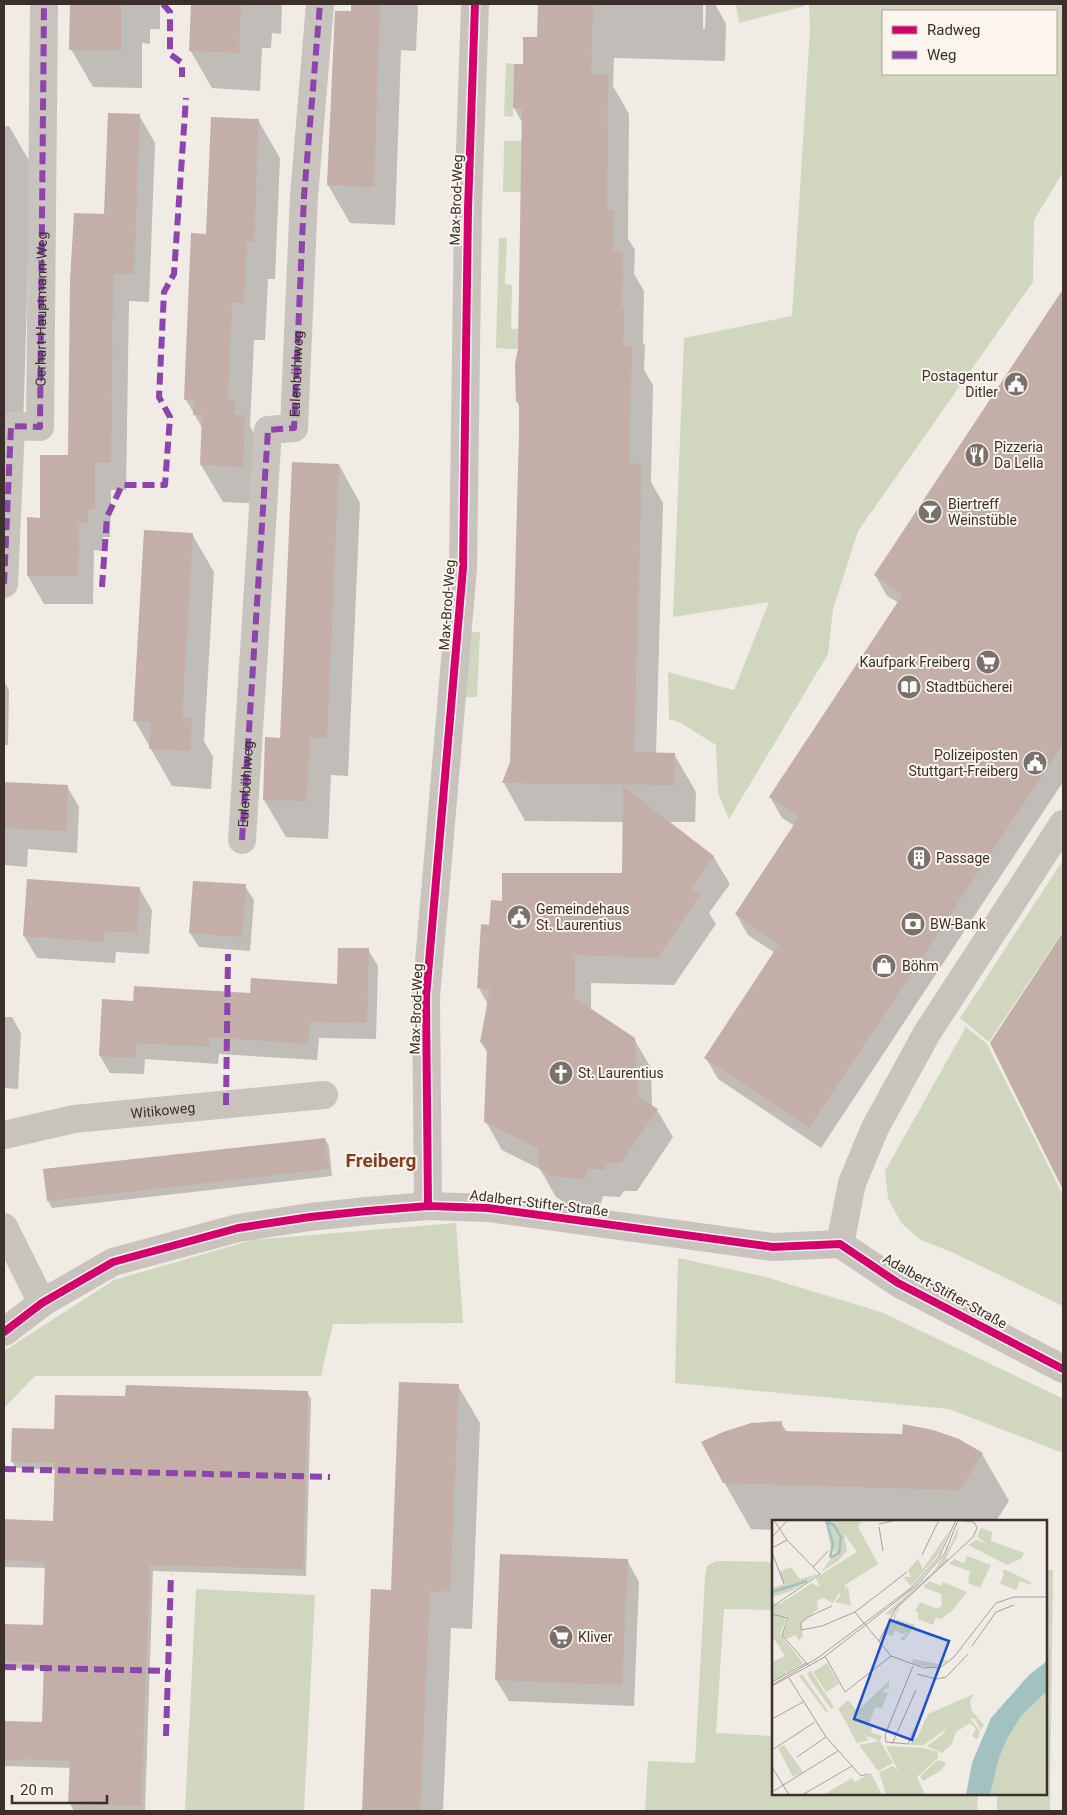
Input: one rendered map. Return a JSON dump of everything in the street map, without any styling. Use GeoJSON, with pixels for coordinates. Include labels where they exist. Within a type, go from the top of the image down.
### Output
{"type":"FeatureCollection","features":[{"type":"Feature","properties":{"kind":"street","name":"Gerhart-Hauptmann-Weg"},"geometry":{"type":"LineString","coordinates":[[4,584],[10,426],[40,427],[44,4]]}},
{"type":"Feature","properties":{"kind":"street","name":"Eulenbühlweg"},"geometry":{"type":"LineString","coordinates":[[242,840],[268,430],[294,428],[304,196],[320,4]]}},
{"type":"Feature","properties":{"kind":"street","name":"Max-Brod-Weg"},"geometry":{"type":"LineString","coordinates":[[428,1206],[426,998],[463,568],[468,219],[475,4]]}},
{"type":"Feature","properties":{"kind":"street"},"geometry":{"type":"LineString","coordinates":[[840,1244],[852,1183],[875,1128],[927,1033],[1063,824]]}},
{"type":"Feature","properties":{"kind":"street","name":"Witikoweg"},"geometry":{"type":"LineString","coordinates":[[4,1135],[74,1119],[324,1095]]}},
{"type":"Feature","properties":{"kind":"street","name":"Adalbert-Stifter-Straße"},"geometry":{"type":"LineString","coordinates":[[4,1332],[42,1303],[113,1262],[238,1228],[310,1217],[428,1206],[488,1208],[773,1247],[840,1244],[898,1283],[1063,1369]]}},
{"type":"Feature","properties":{"kind":"street"},"geometry":{"type":"LineString","coordinates":[[4,1227],[42,1303]]}},
{"type":"Feature","properties":{"kind":"green space"},"geometry":{"type":"Polygon","coordinates":[[[736,4],[805,4],[805,6],[739,23],[736,4]]]}},
{"type":"Feature","properties":{"kind":"green space"},"geometry":{"type":"Polygon","coordinates":[[[809,4],[1063,4],[1063,172],[1034,220],[1033,282],[858,531],[833,609],[828,654],[729,819],[718,793],[716,745],[681,723],[669,719],[668,672],[734,690],[769,602],[673,617],[684,338],[792,316],[810,30],[809,4]]]}},
{"type":"Feature","properties":{"kind":"green space"},"geometry":{"type":"Polygon","coordinates":[[[506,63],[514,64],[513,117],[504,116],[506,63]]]}},
{"type":"Feature","properties":{"kind":"green space"},"geometry":{"type":"Polygon","coordinates":[[[504,141],[522,141],[521,192],[503,192],[504,141]]]}},
{"type":"Feature","properties":{"kind":"green space"},"geometry":{"type":"Polygon","coordinates":[[[499,238],[507,238],[505,284],[512,285],[511,329],[518,329],[518,349],[496,348],[499,238]]]}},
{"type":"Feature","properties":{"kind":"green space"},"geometry":{"type":"Polygon","coordinates":[[[467,632],[480,632],[477,697],[463,697],[467,632]]]}},
{"type":"Feature","properties":{"kind":"green space"},"geometry":{"type":"Polygon","coordinates":[[[1063,860],[1063,931],[989,1042],[960,1018],[1063,860]]]}},
{"type":"Feature","properties":{"kind":"green space"},"geometry":{"type":"Polygon","coordinates":[[[966,1027],[987,1044],[1063,1195],[1063,1306],[954,1253],[921,1240],[901,1223],[888,1198],[885,1171],[966,1027]]]}},
{"type":"Feature","properties":{"kind":"green space"},"geometry":{"type":"Polygon","coordinates":[[[456,1223],[463,1323],[333,1324],[321,1376],[35,1376],[4,1408],[4,1351],[114,1280],[252,1240],[456,1223]]]}},
{"type":"Feature","properties":{"kind":"green space"},"geometry":{"type":"Polygon","coordinates":[[[678,1258],[762,1276],[881,1312],[1062,1398],[1063,1453],[949,1409],[675,1383],[678,1258]]]}},
{"type":"Feature","properties":{"kind":"green space"},"geometry":{"type":"Polygon","coordinates":[[[716,1561],[772,1562],[772,1610],[724,1609],[716,1733],[771,1736],[772,1706],[772,1795],[978,1795],[977,1811],[645,1811],[648,1761],[695,1763],[707,1566],[716,1561]]]}},
{"type":"Feature","properties":{"kind":"green space"},"geometry":{"type":"Polygon","coordinates":[[[1047,1570],[1053,1570],[1050,1811],[997,1811],[997,1795],[1047,1795],[1047,1570]]]}},
{"type":"Feature","properties":{"kind":"green space"},"geometry":{"type":"Polygon","coordinates":[[[196,1589],[315,1595],[304,1811],[185,1811],[196,1589]]]}},
{"type":"Feature","properties":{"kind":"building"},"geometry":{"type":"Polygon","coordinates":[[[70,4],[121,4],[121,50],[69,50],[70,4]]]}},
{"type":"Feature","properties":{"kind":"building"},"geometry":{"type":"Polygon","coordinates":[[[191,4],[241,4],[239,53],[189,51],[191,4]]]}},
{"type":"Feature","properties":{"kind":"building"},"geometry":{"type":"Polygon","coordinates":[[[351,4],[380,4],[374,187],[327,185],[335,11],[351,11],[351,4]]]}},
{"type":"Feature","properties":{"kind":"building"},"geometry":{"type":"Polygon","coordinates":[[[538,4],[593,4],[591,75],[608,75],[607,210],[614,211],[613,251],[623,252],[623,346],[632,346],[629,463],[642,464],[634,752],[675,753],[674,785],[502,783],[510,762],[519,435],[519,402],[516,402],[515,364],[518,349],[522,109],[513,108],[514,64],[523,64],[523,37],[537,37],[538,4]]]}},
{"type":"Feature","properties":{"kind":"building"},"geometry":{"type":"Polygon","coordinates":[[[108,113],[140,114],[134,274],[113,274],[111,463],[95,463],[95,509],[88,509],[88,523],[79,523],[78,576],[27,576],[27,517],[40,518],[40,455],[68,455],[70,280],[74,213],[104,214],[108,113]]]}},
{"type":"Feature","properties":{"kind":"building"},"geometry":{"type":"Polygon","coordinates":[[[211,117],[259,119],[254,242],[247,242],[244,303],[232,302],[228,400],[235,401],[234,415],[245,415],[243,467],[200,465],[202,415],[193,415],[194,400],[184,400],[191,233],[206,234],[211,117]]]}},
{"type":"Feature","properties":{"kind":"building"},"geometry":{"type":"Polygon","coordinates":[[[1063,289],[1063,744],[809,1128],[704,1058],[779,944],[735,914],[799,817],[769,797],[903,594],[874,575],[1063,289]]]}},
{"type":"Feature","properties":{"kind":"building"},"geometry":{"type":"Polygon","coordinates":[[[292,462],[339,464],[327,738],[310,738],[306,801],[263,800],[265,737],[280,738],[292,462]]]}},
{"type":"Feature","properties":{"kind":"building"},"geometry":{"type":"Polygon","coordinates":[[[144,530],[193,533],[182,718],[192,718],[190,751],[149,749],[151,722],[133,721],[144,530]]]}},
{"type":"Feature","properties":{"kind":"building"},"geometry":{"type":"Polygon","coordinates":[[[4,782],[68,785],[66,831],[4,828],[4,782]]]}},
{"type":"Feature","properties":{"kind":"building"},"geometry":{"type":"Polygon","coordinates":[[[623,786],[714,856],[691,889],[700,895],[658,958],[575,955],[575,998],[635,1038],[638,1097],[658,1109],[621,1163],[608,1163],[604,1170],[588,1169],[584,1179],[550,1176],[539,1169],[538,1148],[484,1122],[487,1048],[480,1042],[490,989],[477,988],[481,924],[489,925],[491,900],[502,901],[502,873],[622,873],[623,786]]]}},
{"type":"Feature","properties":{"kind":"building"},"geometry":{"type":"Polygon","coordinates":[[[27,879],[140,887],[137,933],[104,931],[103,942],[23,936],[27,879]]]}},
{"type":"Feature","properties":{"kind":"building"},"geometry":{"type":"Polygon","coordinates":[[[193,881],[246,884],[242,937],[189,933],[193,881]]]}},
{"type":"Feature","properties":{"kind":"building"},"geometry":{"type":"Polygon","coordinates":[[[1063,932],[1063,1190],[990,1043],[1063,932]]]}},
{"type":"Feature","properties":{"kind":"building"},"geometry":{"type":"Polygon","coordinates":[[[338,948],[369,948],[367,1023],[310,1022],[308,1044],[210,1037],[209,1047],[136,1043],[135,1058],[99,1056],[102,999],[133,1001],[134,986],[250,993],[251,978],[337,984],[338,948]]]}},
{"type":"Feature","properties":{"kind":"building"},"geometry":{"type":"Polygon","coordinates":[[[325,1138],[329,1169],[47,1201],[43,1169],[325,1138]]]}},
{"type":"Feature","properties":{"kind":"building"},"geometry":{"type":"Polygon","coordinates":[[[399,1382],[459,1384],[450,1592],[430,1591],[420,1811],[362,1811],[371,1589],[391,1590],[399,1382]]]}},
{"type":"Feature","properties":{"kind":"building"},"geometry":{"type":"Polygon","coordinates":[[[126,1385],[308,1391],[303,1569],[150,1565],[141,1806],[68,1804],[70,1761],[4,1759],[4,1721],[42,1722],[44,1663],[4,1661],[4,1624],[43,1625],[45,1562],[4,1560],[4,1519],[53,1521],[55,1463],[11,1462],[12,1428],[54,1429],[55,1395],[125,1396],[126,1385]]]}},
{"type":"Feature","properties":{"kind":"building"},"geometry":{"type":"Polygon","coordinates":[[[782,1421],[782,1431],[902,1434],[903,1424],[933,1430],[959,1439],[983,1453],[959,1490],[723,1483],[701,1442],[723,1432],[751,1423],[782,1421]]]}},
{"type":"Feature","properties":{"kind":"building","name":"Kliver"},"geometry":{"type":"Polygon","coordinates":[[[500,1554],[628,1559],[622,1685],[495,1680],[500,1554]]]}},
{"type":"Feature","properties":{"kind":"marked path"},"geometry":{"type":"LineString","coordinates":[[4,584],[11,426],[40,427],[44,4]]}},
{"type":"Feature","properties":{"kind":"marked path"},"geometry":{"type":"LineString","coordinates":[[163,4],[170,12],[170,54],[182,63],[182,77]]}},
{"type":"Feature","properties":{"kind":"marked path"},"geometry":{"type":"LineString","coordinates":[[242,840],[268,430],[294,428],[304,196],[320,4]]}},
{"type":"Feature","properties":{"kind":"marked path"},"geometry":{"type":"LineString","coordinates":[[102,587],[107,517],[122,485],[165,485],[170,417],[159,397],[164,292],[174,274],[186,98]]}},
{"type":"Feature","properties":{"kind":"marked path"},"geometry":{"type":"LineString","coordinates":[[226,1105],[228,954]]}},
{"type":"Feature","properties":{"kind":"marked path"},"geometry":{"type":"LineString","coordinates":[[4,1469],[330,1477]]}},
{"type":"Feature","properties":{"kind":"marked path"},"geometry":{"type":"LineString","coordinates":[[166,1736],[171,1574]]}},
{"type":"Feature","properties":{"kind":"marked path"},"geometry":{"type":"LineString","coordinates":[[4,1667],[168,1671]]}},
{"type":"Feature","properties":{"kind":"cycle path"},"geometry":{"type":"LineString","coordinates":[[428,1206],[426,997],[463,568],[468,209],[475,4]]}},
{"type":"Feature","properties":{"kind":"cycle path"},"geometry":{"type":"LineString","coordinates":[[4,1332],[42,1303],[113,1262],[238,1228],[310,1217],[428,1206],[488,1208],[773,1247],[840,1244],[898,1283],[1063,1369]]}},
{"type":"Feature","properties":{"kind":"place","name":"Postagentur Ditler"},"geometry":{"type":"Point","coordinates":[1016,384]}},
{"type":"Feature","properties":{"kind":"place","name":"Pizzeria Da Lella"},"geometry":{"type":"Point","coordinates":[977,455]}},
{"type":"Feature","properties":{"kind":"place","name":"Biertreff Weinstüble"},"geometry":{"type":"Point","coordinates":[930,512]}},
{"type":"Feature","properties":{"kind":"place","name":"Kaufpark Freiberg"},"geometry":{"type":"Point","coordinates":[988,662]}},
{"type":"Feature","properties":{"kind":"place","name":"Stadtbücherei"},"geometry":{"type":"Point","coordinates":[909,687]}},
{"type":"Feature","properties":{"kind":"place","name":"Polizeiposten Stuttgart-Freiberg"},"geometry":{"type":"Point","coordinates":[1035,763]}},
{"type":"Feature","properties":{"kind":"place","name":"Passage"},"geometry":{"type":"Point","coordinates":[919,858]}},
{"type":"Feature","properties":{"kind":"place","name":"Gemeindehaus St. Laurentius"},"geometry":{"type":"Point","coordinates":[519,917]}},
{"type":"Feature","properties":{"kind":"place","name":"BW-Bank"},"geometry":{"type":"Point","coordinates":[913,924]}},
{"type":"Feature","properties":{"kind":"place","name":"Böhm"},"geometry":{"type":"Point","coordinates":[884,966]}},
{"type":"Feature","properties":{"kind":"place","name":"St. Laurentius"},"geometry":{"type":"Point","coordinates":[561,1073]}},
{"type":"Feature","properties":{"kind":"place","name":"Kliver"},"geometry":{"type":"Point","coordinates":[561,1637]}},
{"type":"Feature","properties":{"kind":"district","name":"Freiberg"},"geometry":{"type":"Point","coordinates":[381,1160]}}]}
